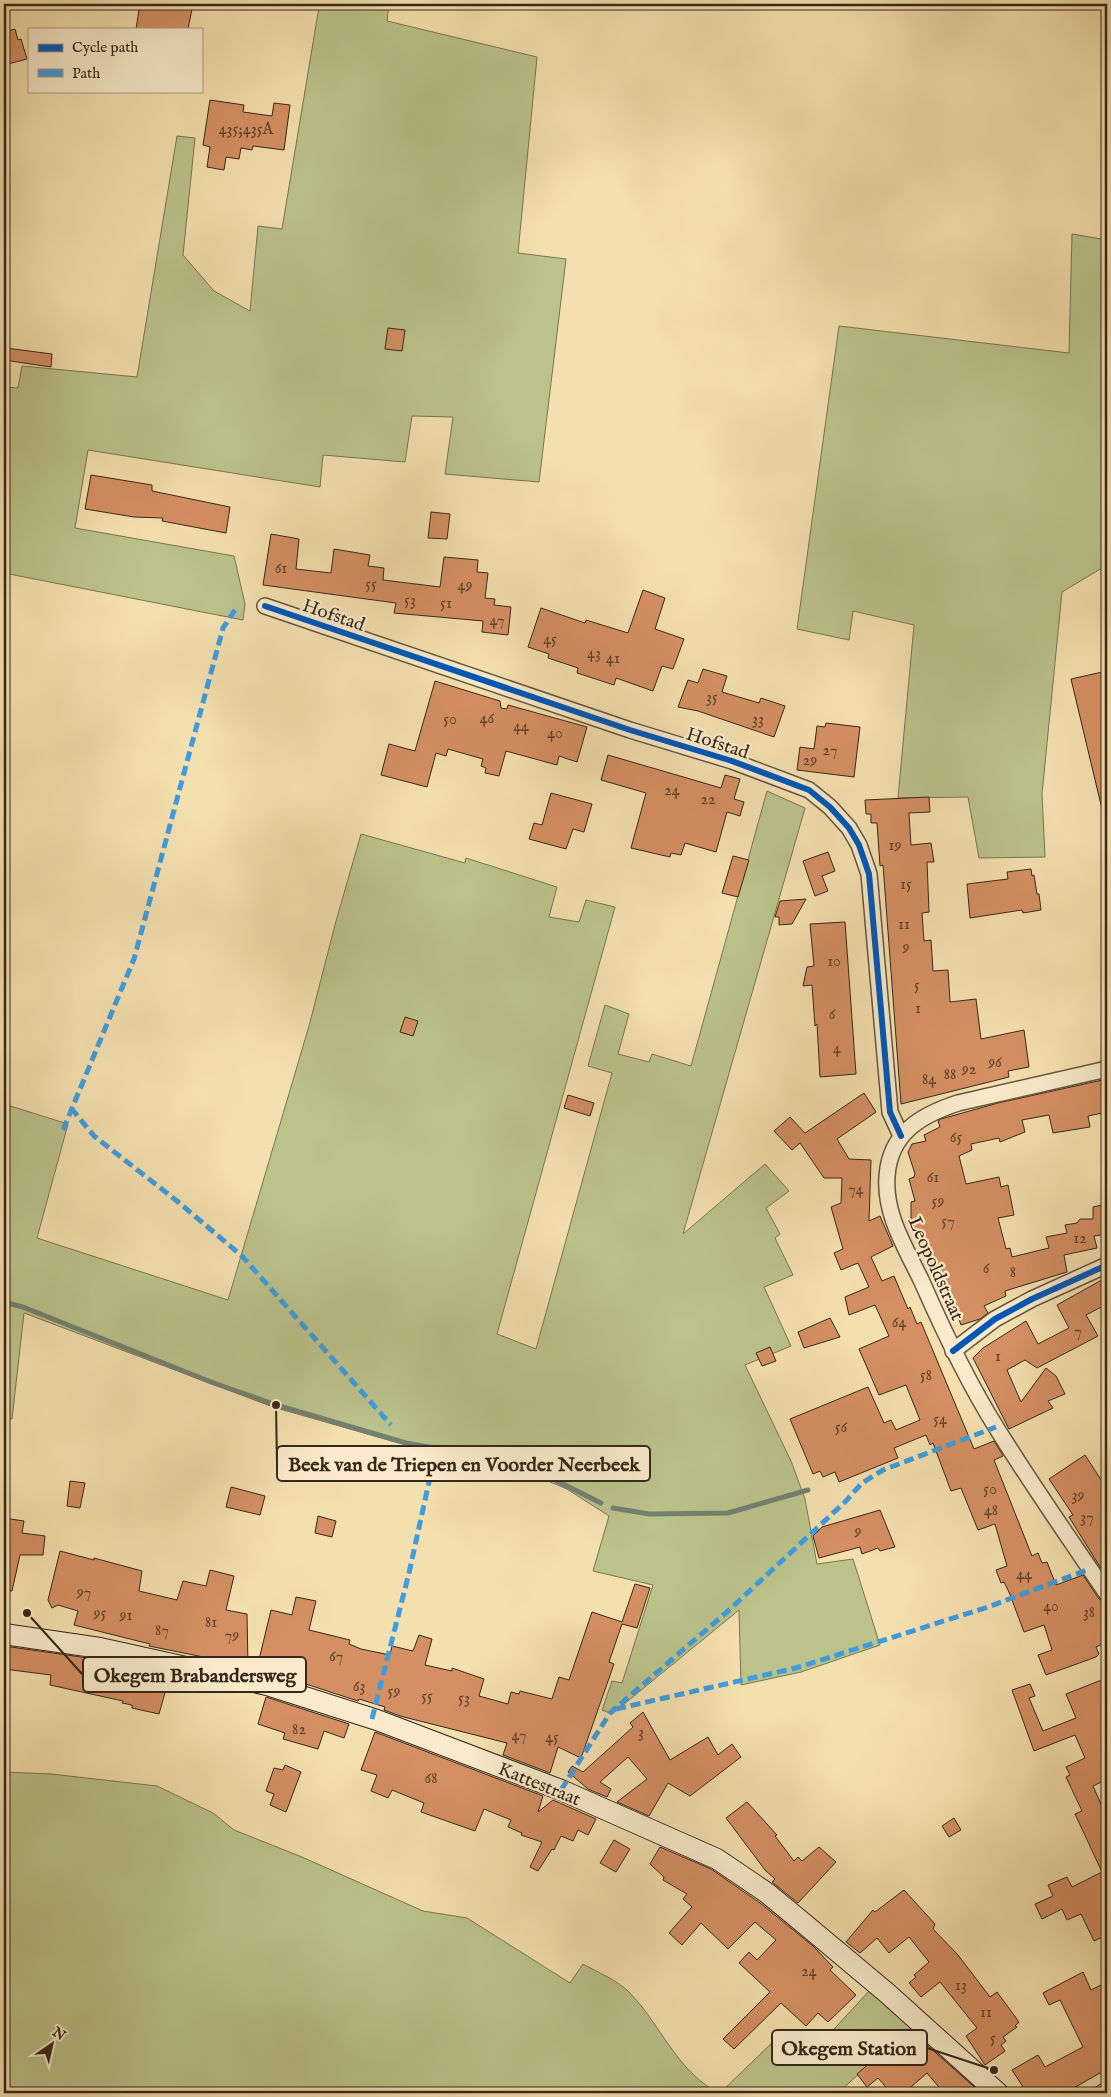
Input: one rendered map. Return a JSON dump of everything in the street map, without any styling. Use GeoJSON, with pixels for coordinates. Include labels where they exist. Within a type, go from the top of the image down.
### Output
{"type":"FeatureCollection","features":[{"type":"Feature","properties":{"kind":"main road","name":"Kattestraat"},"geometry":{"type":"LineString","coordinates":[[4,1634],[100,1648],[276,1687],[377,1720],[561,1790],[717,1859],[767,1893],[814,1932],[887,1993],[998,2093]]}},
{"type":"Feature","properties":{"kind":"street","name":"Hofstad"},"geometry":{"type":"LineString","coordinates":[[265,606],[630,730],[732,762],[809,790],[830,807],[849,828],[859,845],[869,874],[886,1084],[890,1112],[901,1136]]}},
{"type":"Feature","properties":{"kind":"street","name":"Leopoldstraat"},"geometry":{"type":"LineString","coordinates":[[1107,1069],[935,1110],[911,1124],[901,1136],[891,1154],[887,1175],[887,1199],[896,1230],[953,1351],[996,1427],[1107,1594]]}},
{"type":"Feature","properties":{"kind":"street"},"geometry":{"type":"LineString","coordinates":[[953,1351],[1003,1315],[1032,1299],[1107,1265]]}},
{"type":"Feature","properties":{"kind":"street"},"geometry":{"type":"LineString","coordinates":[[1102,2093],[1107,2090]]}},
{"type":"Feature","properties":{"kind":"green space"},"geometry":{"type":"Polygon","coordinates":[[[310,4],[389,4],[387,21],[537,57],[518,253],[566,259],[539,482],[445,474],[453,417],[412,416],[405,462],[323,455],[320,487],[88,450],[75,528],[234,556],[245,604],[243,620],[4,573],[4,387],[18,388],[22,366],[137,377],[177,136],[195,138],[183,255],[214,291],[250,311],[258,226],[282,229],[319,7],[310,4]]]}},
{"type":"Feature","properties":{"kind":"green space"},"geometry":{"type":"Polygon","coordinates":[[[1072,234],[1107,240],[1107,565],[1062,592],[1042,794],[1045,857],[979,858],[968,797],[898,798],[914,625],[853,611],[849,640],[797,629],[839,326],[1069,353],[1072,234]]]}},
{"type":"Feature","properties":{"kind":"green space"},"geometry":{"type":"Polygon","coordinates":[[[767,791],[805,808],[683,1234],[765,1164],[789,1191],[766,1208],[780,1234],[775,1238],[793,1275],[764,1287],[791,1346],[745,1365],[791,1461],[805,1499],[817,1564],[853,1559],[880,1645],[801,1672],[741,1685],[739,1610],[612,1714],[602,1710],[612,1681],[622,1683],[653,1585],[593,1571],[609,1516],[567,1489],[510,1465],[392,1441],[273,1407],[24,1313],[12,1419],[4,1418],[4,1104],[68,1124],[37,1238],[228,1300],[309,1026],[361,834],[465,863],[466,858],[557,887],[549,917],[579,922],[586,900],[615,907],[497,1334],[536,1349],[612,1073],[588,1066],[605,1005],[629,1014],[618,1054],[649,1062],[652,1054],[691,1066],[767,791]]]}},
{"type":"Feature","properties":{"kind":"green space"},"geometry":{"type":"Polygon","coordinates":[[[4,1772],[51,1774],[157,1786],[213,1813],[234,1830],[302,1857],[423,1911],[467,1918],[570,1983],[583,1964],[613,1980],[629,1992],[641,2005],[691,2072],[718,2093],[4,2093],[4,1772]]]}},
{"type":"Feature","properties":{"kind":"green space"},"geometry":{"type":"Polygon","coordinates":[[[870,1990],[982,2093],[968,2093],[886,2049],[838,2093],[720,2093],[776,2039],[800,2066],[870,1990]]]}},
{"type":"Feature","properties":{"kind":"building"},"geometry":{"type":"Polygon","coordinates":[[[140,4],[162,4],[192,9],[188,28],[136,28],[140,4]]]}},
{"type":"Feature","properties":{"kind":"building"},"geometry":{"type":"Polygon","coordinates":[[[15,29],[18,40],[21,39],[27,59],[4,65],[4,32],[15,29]]]}},
{"type":"Feature","properties":{"kind":"building"},"geometry":{"type":"Polygon","coordinates":[[[210,100],[244,105],[243,112],[272,116],[274,103],[290,105],[284,150],[253,146],[252,150],[241,148],[239,159],[226,157],[224,170],[207,167],[210,147],[203,145],[210,100]]]}},
{"type":"Feature","properties":{"kind":"building"},"geometry":{"type":"Polygon","coordinates":[[[388,328],[405,330],[402,351],[385,349],[388,328]]]}},
{"type":"Feature","properties":{"kind":"building"},"geometry":{"type":"Polygon","coordinates":[[[6,348],[52,354],[51,367],[4,360],[6,348]]]}},
{"type":"Feature","properties":{"kind":"building"},"geometry":{"type":"Polygon","coordinates":[[[91,475],[152,485],[152,491],[230,507],[226,533],[162,521],[163,518],[134,517],[85,509],[91,475]]]}},
{"type":"Feature","properties":{"kind":"building"},"geometry":{"type":"Polygon","coordinates":[[[431,512],[450,514],[447,539],[428,538],[431,512]]]}},
{"type":"Feature","properties":{"kind":"building"},"geometry":{"type":"Polygon","coordinates":[[[271,534],[299,539],[296,569],[331,573],[334,549],[370,555],[368,566],[384,568],[383,580],[440,587],[444,557],[478,560],[477,572],[488,573],[485,598],[495,599],[494,605],[511,607],[508,635],[482,632],[483,621],[394,613],[396,603],[263,585],[271,534]]]}},
{"type":"Feature","properties":{"kind":"building"},"geometry":{"type":"Polygon","coordinates":[[[643,590],[665,598],[655,629],[684,639],[673,669],[662,666],[653,691],[616,678],[614,685],[577,673],[578,668],[548,658],[549,654],[528,647],[541,608],[585,623],[586,620],[628,633],[643,590]]]}},
{"type":"Feature","properties":{"kind":"building"},"geometry":{"type":"Polygon","coordinates":[[[703,669],[727,676],[722,692],[759,703],[761,698],[785,706],[774,737],[698,711],[678,707],[688,680],[698,683],[703,669]]]}},
{"type":"Feature","properties":{"kind":"building"},"geometry":{"type":"Polygon","coordinates":[[[1107,671],[1107,809],[1102,809],[1071,679],[1107,671]]]}},
{"type":"Feature","properties":{"kind":"building"},"geometry":{"type":"Polygon","coordinates":[[[435,681],[500,701],[501,708],[507,709],[508,705],[587,727],[577,762],[559,756],[557,765],[506,751],[499,776],[485,773],[486,768],[481,766],[483,759],[448,749],[446,756],[436,753],[427,787],[381,775],[389,744],[415,751],[435,681]]]}},
{"type":"Feature","properties":{"kind":"building"},"geometry":{"type":"Polygon","coordinates":[[[826,723],[860,727],[854,777],[797,770],[800,747],[814,749],[817,726],[825,727],[826,723]]]}},
{"type":"Feature","properties":{"kind":"building"},"geometry":{"type":"Polygon","coordinates":[[[608,755],[721,788],[725,775],[740,779],[734,799],[744,802],[740,816],[727,812],[716,852],[685,843],[681,855],[671,853],[670,857],[631,848],[646,793],[601,780],[608,755]]]}},
{"type":"Feature","properties":{"kind":"building"},"geometry":{"type":"Polygon","coordinates":[[[551,793],[592,804],[584,832],[573,829],[566,849],[529,839],[534,823],[542,825],[551,793]]]}},
{"type":"Feature","properties":{"kind":"building"},"geometry":{"type":"Polygon","coordinates":[[[929,797],[930,812],[909,813],[911,845],[931,843],[934,862],[927,862],[929,912],[922,913],[924,941],[931,940],[933,971],[948,970],[950,1002],[976,999],[981,1039],[1024,1030],[1029,1067],[1008,1071],[1009,1077],[901,1104],[883,865],[880,866],[877,823],[871,823],[871,814],[866,814],[865,800],[929,797]]]}},
{"type":"Feature","properties":{"kind":"building"},"geometry":{"type":"Polygon","coordinates":[[[828,852],[835,871],[822,876],[828,891],[815,896],[803,861],[828,852]]]}},
{"type":"Feature","properties":{"kind":"building"},"geometry":{"type":"Polygon","coordinates":[[[733,856],[749,860],[738,897],[722,893],[733,856]]]}},
{"type":"Feature","properties":{"kind":"building"},"geometry":{"type":"Polygon","coordinates":[[[1031,869],[1032,876],[1034,875],[1037,894],[1039,894],[1041,910],[1023,913],[1022,910],[970,918],[967,884],[1008,879],[1007,872],[1031,869]]]}},
{"type":"Feature","properties":{"kind":"building"},"geometry":{"type":"Polygon","coordinates":[[[806,899],[792,924],[779,925],[779,917],[775,917],[780,901],[806,899]]]}},
{"type":"Feature","properties":{"kind":"building"},"geometry":{"type":"Polygon","coordinates":[[[845,922],[856,1074],[820,1077],[817,1024],[815,1026],[812,985],[803,986],[807,967],[814,966],[810,924],[845,922]]]}},
{"type":"Feature","properties":{"kind":"building"},"geometry":{"type":"Polygon","coordinates":[[[405,1017],[418,1021],[413,1036],[400,1032],[405,1017]]]}},
{"type":"Feature","properties":{"kind":"building"},"geometry":{"type":"Polygon","coordinates":[[[1107,1079],[1107,1112],[1088,1116],[1090,1127],[1053,1133],[1049,1115],[1022,1120],[1025,1132],[1000,1142],[999,1138],[971,1144],[972,1150],[959,1156],[966,1184],[999,1177],[1001,1187],[1008,1185],[1014,1215],[998,1218],[1006,1249],[1010,1248],[1012,1257],[1049,1248],[1046,1237],[1067,1233],[1065,1225],[1077,1223],[1080,1219],[1093,1219],[1093,1207],[1107,1204],[1107,1234],[1094,1236],[1097,1248],[1064,1255],[1067,1272],[1005,1291],[1006,1296],[984,1306],[988,1313],[980,1319],[961,1325],[958,1317],[952,1320],[911,1223],[911,1202],[915,1201],[909,1179],[914,1177],[915,1174],[908,1152],[912,1144],[926,1141],[924,1135],[940,1127],[938,1121],[941,1119],[998,1103],[1107,1079]]]}},
{"type":"Feature","properties":{"kind":"building"},"geometry":{"type":"Polygon","coordinates":[[[864,1093],[876,1112],[837,1139],[849,1159],[871,1160],[869,1221],[880,1216],[893,1246],[871,1257],[882,1281],[894,1276],[908,1309],[910,1307],[917,1324],[921,1322],[974,1449],[994,1441],[1002,1454],[1003,1456],[994,1460],[1032,1556],[1038,1553],[1042,1563],[1047,1562],[1056,1585],[1083,1575],[1099,1599],[1107,1603],[1107,1642],[1096,1647],[1099,1654],[1096,1657],[1046,1675],[1038,1655],[1052,1650],[1044,1625],[1024,1632],[1009,1592],[1004,1582],[1001,1583],[996,1570],[1007,1566],[995,1524],[978,1530],[961,1488],[951,1491],[933,1443],[930,1445],[926,1435],[894,1448],[898,1458],[839,1482],[835,1472],[823,1477],[820,1471],[813,1474],[790,1419],[868,1387],[884,1423],[891,1420],[896,1430],[920,1420],[906,1385],[879,1395],[859,1349],[889,1336],[875,1305],[849,1315],[845,1297],[869,1287],[858,1263],[841,1270],[834,1253],[843,1249],[831,1207],[841,1203],[842,1178],[824,1178],[800,1143],[792,1150],[774,1131],[790,1117],[805,1133],[864,1093]]]}},
{"type":"Feature","properties":{"kind":"building"},"geometry":{"type":"Polygon","coordinates":[[[568,1095],[594,1103],[590,1116],[564,1108],[568,1095]]]}},
{"type":"Feature","properties":{"kind":"building"},"geometry":{"type":"Polygon","coordinates":[[[1107,1277],[1107,1304],[1086,1315],[1098,1336],[1037,1368],[1025,1360],[1007,1370],[1021,1402],[1046,1368],[1056,1376],[1065,1394],[1048,1401],[1053,1408],[1009,1429],[973,1358],[983,1348],[1026,1321],[1038,1344],[1069,1328],[1057,1305],[1107,1277]]]}},
{"type":"Feature","properties":{"kind":"building"},"geometry":{"type":"Polygon","coordinates":[[[830,1318],[840,1337],[804,1348],[798,1332],[830,1318]]]}},
{"type":"Feature","properties":{"kind":"building"},"geometry":{"type":"Polygon","coordinates":[[[770,1347],[776,1361],[762,1366],[756,1353],[770,1347]]]}},
{"type":"Feature","properties":{"kind":"building"},"geometry":{"type":"Polygon","coordinates":[[[1085,1455],[1107,1489],[1107,1578],[1069,1517],[1073,1515],[1049,1479],[1085,1455]]]}},
{"type":"Feature","properties":{"kind":"building"},"geometry":{"type":"Polygon","coordinates":[[[70,1481],[85,1483],[80,1508],[67,1506],[70,1481]]]}},
{"type":"Feature","properties":{"kind":"building"},"geometry":{"type":"Polygon","coordinates":[[[231,1487],[265,1496],[260,1515],[226,1507],[231,1487]]]}},
{"type":"Feature","properties":{"kind":"building"},"geometry":{"type":"Polygon","coordinates":[[[880,1510],[895,1547],[880,1551],[878,1548],[862,1554],[860,1547],[819,1558],[813,1536],[822,1527],[880,1510]]]}},
{"type":"Feature","properties":{"kind":"building"},"geometry":{"type":"Polygon","coordinates":[[[318,1516],[336,1521],[332,1537],[315,1533],[318,1516]]]}},
{"type":"Feature","properties":{"kind":"building"},"geometry":{"type":"Polygon","coordinates":[[[4,1518],[24,1521],[22,1533],[45,1536],[43,1555],[20,1555],[12,1591],[4,1591],[4,1518]]]}},
{"type":"Feature","properties":{"kind":"building"},"geometry":{"type":"Polygon","coordinates":[[[60,1551],[142,1571],[139,1591],[177,1600],[183,1581],[206,1586],[210,1570],[234,1576],[226,1610],[247,1614],[248,1666],[149,1646],[150,1644],[74,1625],[78,1611],[58,1605],[52,1608],[48,1600],[60,1551]]]}},
{"type":"Feature","properties":{"kind":"building"},"geometry":{"type":"Polygon","coordinates":[[[635,1584],[650,1588],[637,1628],[622,1624],[609,1662],[614,1664],[581,1758],[558,1747],[550,1773],[503,1755],[507,1743],[400,1716],[384,1710],[385,1707],[359,1699],[358,1701],[257,1668],[271,1610],[292,1615],[296,1597],[316,1601],[309,1630],[350,1640],[349,1644],[361,1649],[390,1655],[392,1646],[413,1651],[419,1635],[432,1639],[425,1665],[452,1671],[452,1668],[484,1679],[479,1696],[508,1704],[511,1692],[519,1694],[520,1691],[552,1699],[559,1677],[569,1680],[592,1612],[622,1622],[635,1584]]]}},
{"type":"Feature","properties":{"kind":"building"},"geometry":{"type":"Polygon","coordinates":[[[4,1646],[88,1658],[91,1659],[90,1662],[110,1667],[109,1669],[168,1682],[159,1714],[132,1708],[132,1705],[122,1703],[123,1701],[50,1685],[51,1675],[4,1669],[4,1646]]]}},
{"type":"Feature","properties":{"kind":"building"},"geometry":{"type":"Polygon","coordinates":[[[1104,1679],[1107,1687],[1107,1779],[1093,1786],[1107,1818],[1107,1935],[1094,1941],[1081,1914],[1067,1920],[1062,1909],[1042,1919],[1035,1904],[1053,1896],[1048,1885],[1067,1877],[1072,1887],[1102,1872],[1075,1814],[1082,1811],[1066,1777],[1070,1775],[1066,1767],[1085,1758],[1075,1735],[1034,1751],[1012,1690],[1030,1684],[1035,1696],[1029,1698],[1043,1731],[1076,1718],[1066,1694],[1104,1679]]]}},
{"type":"Feature","properties":{"kind":"building"},"geometry":{"type":"Polygon","coordinates":[[[266,1697],[349,1724],[344,1738],[324,1731],[318,1749],[283,1739],[285,1733],[258,1724],[266,1697]]]}},
{"type":"Feature","properties":{"kind":"building"},"geometry":{"type":"Polygon","coordinates":[[[643,1712],[670,1760],[708,1737],[718,1755],[732,1744],[741,1757],[690,1796],[668,1783],[649,1816],[617,1802],[647,1779],[628,1757],[600,1782],[611,1789],[607,1797],[588,1789],[568,1772],[572,1766],[583,1772],[633,1727],[630,1723],[643,1712]]]}},
{"type":"Feature","properties":{"kind":"building"},"geometry":{"type":"Polygon","coordinates":[[[375,1732],[543,1796],[538,1812],[553,1800],[596,1819],[588,1835],[578,1830],[573,1841],[561,1836],[554,1850],[552,1849],[538,1871],[530,1867],[542,1842],[521,1835],[522,1833],[508,1827],[511,1820],[484,1809],[475,1831],[421,1812],[424,1803],[392,1790],[388,1798],[371,1791],[377,1775],[361,1770],[375,1732]]]}},
{"type":"Feature","properties":{"kind":"building"},"geometry":{"type":"Polygon","coordinates":[[[285,1765],[301,1772],[286,1812],[270,1805],[274,1794],[266,1791],[274,1768],[283,1770],[285,1765]]]}},
{"type":"Feature","properties":{"kind":"building"},"geometry":{"type":"Polygon","coordinates":[[[747,1802],[777,1835],[775,1836],[794,1861],[798,1857],[802,1861],[819,1847],[836,1862],[798,1903],[772,1882],[775,1879],[765,1870],[726,1818],[747,1802]]]}},
{"type":"Feature","properties":{"kind":"building"},"geometry":{"type":"Polygon","coordinates":[[[954,1818],[961,1830],[949,1837],[942,1826],[954,1818]]]}},
{"type":"Feature","properties":{"kind":"building"},"geometry":{"type":"Polygon","coordinates":[[[614,1840],[630,1849],[616,1872],[600,1863],[614,1840]]]}},
{"type":"Feature","properties":{"kind":"building"},"geometry":{"type":"Polygon","coordinates":[[[660,1847],[711,1869],[760,1903],[813,1946],[833,1967],[830,1970],[856,1995],[828,2022],[818,2013],[806,2026],[781,2003],[734,2049],[723,2039],[770,1992],[739,1963],[749,1952],[757,1960],[776,1940],[755,1922],[728,1949],[701,1923],[682,1945],[669,1933],[692,1907],[683,1899],[687,1894],[663,1880],[664,1877],[650,1864],[660,1847]]]}},
{"type":"Feature","properties":{"kind":"building"},"geometry":{"type":"Polygon","coordinates":[[[904,1890],[935,1924],[933,1929],[958,1955],[990,1997],[997,1992],[1019,2022],[1015,2026],[1017,2027],[1003,2037],[1006,2041],[1001,2045],[1005,2051],[985,2065],[966,2036],[977,2028],[940,1982],[921,1997],[909,1983],[916,1977],[914,1975],[929,1962],[909,1937],[889,1953],[877,1938],[860,1953],[846,1942],[873,1910],[875,1912],[904,1890]]]}},
{"type":"Feature","properties":{"kind":"building"},"geometry":{"type":"Polygon","coordinates":[[[1083,1972],[1091,1990],[1107,1982],[1107,2069],[1065,2093],[1027,2093],[1012,2070],[1038,2055],[1045,2067],[1083,2047],[1060,2000],[1049,2005],[1043,1993],[1083,1972]]]}},
{"type":"Feature","properties":{"kind":"building"},"geometry":{"type":"Polygon","coordinates":[[[909,2029],[981,2093],[944,2093],[927,2073],[904,2093],[891,2093],[878,2078],[867,2087],[857,2074],[909,2029]]]}},
{"type":"Feature","properties":{"kind":"waterway"},"geometry":{"type":"LineString","coordinates":[[4,1302],[23,1307],[211,1382],[276,1405],[406,1443],[521,1463],[601,1503]]}},
{"type":"Feature","properties":{"kind":"waterway"},"geometry":{"type":"LineString","coordinates":[[613,1508],[649,1514],[728,1513],[808,1490]]}},
{"type":"Feature","properties":{"kind":"marked path"},"geometry":{"type":"LineString","coordinates":[[63,1130],[134,959],[223,628],[235,610]]}},
{"type":"Feature","properties":{"kind":"marked path"},"geometry":{"type":"LineString","coordinates":[[71,1108],[94,1136],[177,1201],[242,1256],[391,1425]]}},
{"type":"Feature","properties":{"kind":"marked path"},"geometry":{"type":"LineString","coordinates":[[561,1790],[610,1713],[728,1611],[845,1502],[862,1483],[883,1470],[996,1427]]}},
{"type":"Feature","properties":{"kind":"marked path"},"geometry":{"type":"LineString","coordinates":[[372,1719],[409,1573],[436,1450]]}},
{"type":"Feature","properties":{"kind":"marked path"},"geometry":{"type":"LineString","coordinates":[[616,1709],[796,1668],[988,1607],[1090,1569]]}},
{"type":"Feature","properties":{"kind":"cycle path"},"geometry":{"type":"LineString","coordinates":[[265,606],[630,730],[732,761],[809,790],[830,807],[849,828],[859,845],[869,874],[890,1112],[901,1136]]}},
{"type":"Feature","properties":{"kind":"cycle path"},"geometry":{"type":"LineString","coordinates":[[953,1351],[995,1319],[1032,1299],[1107,1265]]}},
{"type":"Feature","properties":{"kind":"place","name":"Beek van de Triepen en Voorder Neerbeek"},"geometry":{"type":"Point","coordinates":[276,1405]}},
{"type":"Feature","properties":{"kind":"place","name":"Okegem Brabandersweg"},"geometry":{"type":"Point","coordinates":[27,1613]}},
{"type":"Feature","properties":{"kind":"place","name":"Okegem Station"},"geometry":{"type":"Point","coordinates":[994,2070]}}]}
